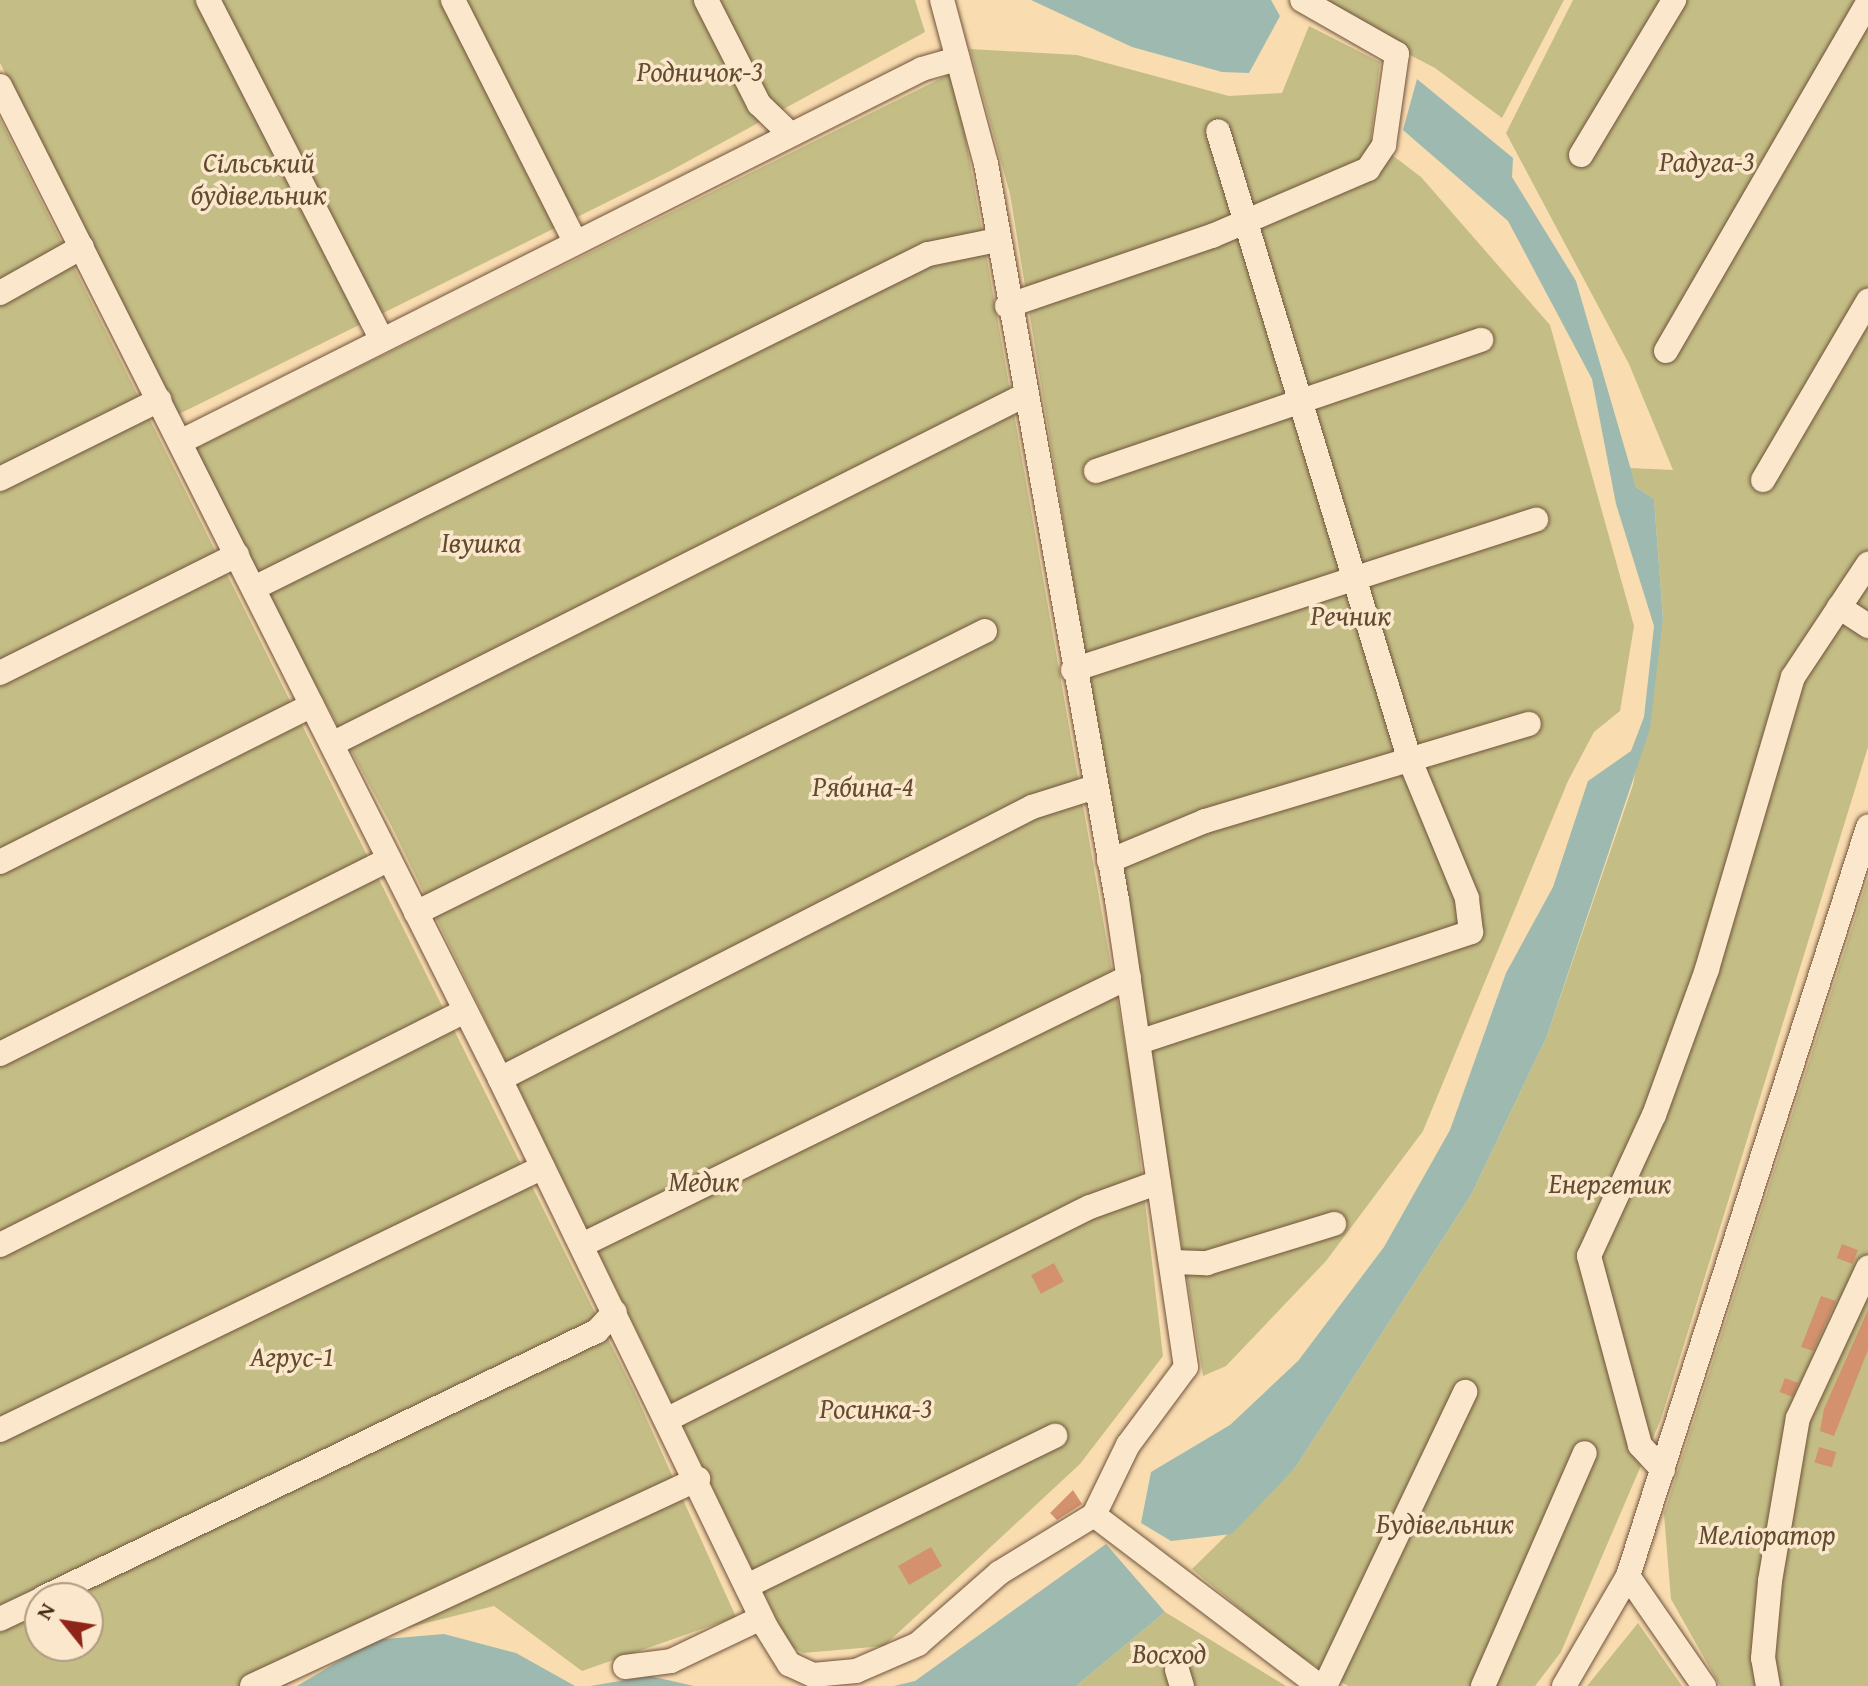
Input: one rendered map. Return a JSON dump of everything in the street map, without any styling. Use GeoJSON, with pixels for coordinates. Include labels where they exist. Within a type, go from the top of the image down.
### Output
{"type":"FeatureCollection","features":[{"type":"Feature","properties":{"kind":"street"},"geometry":{"type":"LineString","coordinates":[[208,0],[381,338]]}},
{"type":"Feature","properties":{"kind":"street"},"geometry":{"type":"LineString","coordinates":[[453,0],[575,241]]}},
{"type":"Feature","properties":{"kind":"street"},"geometry":{"type":"LineString","coordinates":[[706,0],[759,104],[790,134]]}},
{"type":"Feature","properties":{"kind":"street"},"geometry":{"type":"LineString","coordinates":[[2,96],[82,247],[500,1079],[698,1479],[761,1618],[789,1664],[813,1675],[856,1671],[918,1644],[999,1573],[1094,1515],[1128,1445],[1186,1367],[1174,1262],[1109,861],[997,240],[958,59],[942,0]]}},
{"type":"Feature","properties":{"kind":"street"},"geometry":{"type":"LineString","coordinates":[[1007,306],[1241,223],[1355,176],[1384,145],[1397,54],[1302,0]]}},
{"type":"Feature","properties":{"kind":"street"},"geometry":{"type":"LineString","coordinates":[[1581,155],[1674,0]]}},
{"type":"Feature","properties":{"kind":"street"},"geometry":{"type":"LineString","coordinates":[[1666,351],[1868,2]]}},
{"type":"Feature","properties":{"kind":"street"},"geometry":{"type":"LineString","coordinates":[[180,442],[790,134],[958,59]]}},
{"type":"Feature","properties":{"kind":"street"},"geometry":{"type":"LineString","coordinates":[[1139,1042],[1471,932],[1467,898],[1409,758],[1357,578],[1241,223],[1218,131]]}},
{"type":"Feature","properties":{"kind":"street"},"geometry":{"type":"LineString","coordinates":[[254,588],[928,254],[997,240]]}},
{"type":"Feature","properties":{"kind":"street"},"geometry":{"type":"LineString","coordinates":[[0,293],[82,247]]}},
{"type":"Feature","properties":{"kind":"street"},"geometry":{"type":"LineString","coordinates":[[1763,480],[1868,301]]}},
{"type":"Feature","properties":{"kind":"street"},"geometry":{"type":"LineString","coordinates":[[1096,471],[1481,340]]}},
{"type":"Feature","properties":{"kind":"street"},"geometry":{"type":"LineString","coordinates":[[332,744],[1023,396]]}},
{"type":"Feature","properties":{"kind":"street"},"geometry":{"type":"LineString","coordinates":[[0,479],[159,400]]}},
{"type":"Feature","properties":{"kind":"street"},"geometry":{"type":"LineString","coordinates":[[1073,670],[1536,520]]}},
{"type":"Feature","properties":{"kind":"street"},"geometry":{"type":"LineString","coordinates":[[0,673],[237,555]]}},
{"type":"Feature","properties":{"kind":"street"},"geometry":{"type":"LineString","coordinates":[[1663,1470],[1640,1445],[1589,1256],[1654,1115],[1702,983],[1793,677],[1868,564]]}},
{"type":"Feature","properties":{"kind":"street"},"geometry":{"type":"LineString","coordinates":[[1839,607],[1868,626]]}},
{"type":"Feature","properties":{"kind":"street"},"geometry":{"type":"LineString","coordinates":[[416,913],[985,631]]}},
{"type":"Feature","properties":{"kind":"street"},"geometry":{"type":"LineString","coordinates":[[0,862],[312,705]]}},
{"type":"Feature","properties":{"kind":"street"},"geometry":{"type":"LineString","coordinates":[[1109,861],[1205,821],[1529,724]]}},
{"type":"Feature","properties":{"kind":"street"},"geometry":{"type":"LineString","coordinates":[[500,1079],[602,1021],[1032,807],[1095,787]]}},
{"type":"Feature","properties":{"kind":"street"},"geometry":{"type":"LineString","coordinates":[[1564,1686],[1628,1576],[1868,827]]}},
{"type":"Feature","properties":{"kind":"street"},"geometry":{"type":"LineString","coordinates":[[0,1054],[389,859]]}},
{"type":"Feature","properties":{"kind":"street"},"geometry":{"type":"LineString","coordinates":[[582,1245],[1129,977]]}},
{"type":"Feature","properties":{"kind":"street"},"geometry":{"type":"LineString","coordinates":[[0,1245],[465,1011]]}},
{"type":"Feature","properties":{"kind":"street"},"geometry":{"type":"LineString","coordinates":[[0,1430],[543,1167]]}},
{"type":"Feature","properties":{"kind":"street"},"geometry":{"type":"LineString","coordinates":[[668,1419],[1090,1207],[1159,1182]]}},
{"type":"Feature","properties":{"kind":"street"},"geometry":{"type":"LineString","coordinates":[[1174,1262],[1207,1263],[1334,1224]]}},
{"type":"Feature","properties":{"kind":"street"},"geometry":{"type":"LineString","coordinates":[[1768,1686],[1763,1658],[1770,1581],[1798,1418],[1868,1268]]}},
{"type":"Feature","properties":{"kind":"street"},"geometry":{"type":"LineString","coordinates":[[77,1582],[597,1331],[615,1312]]}},
{"type":"Feature","properties":{"kind":"street"},"geometry":{"type":"LineString","coordinates":[[1325,1686],[1465,1392]]}},
{"type":"Feature","properties":{"kind":"street"},"geometry":{"type":"LineString","coordinates":[[747,1586],[1055,1436]]}},
{"type":"Feature","properties":{"kind":"street"},"geometry":{"type":"LineString","coordinates":[[1483,1686],[1585,1453]]}},
{"type":"Feature","properties":{"kind":"street"},"geometry":{"type":"LineString","coordinates":[[252,1686],[698,1479]]}},
{"type":"Feature","properties":{"kind":"street"},"geometry":{"type":"LineString","coordinates":[[1094,1515],[1319,1686]]}},
{"type":"Feature","properties":{"kind":"street"},"geometry":{"type":"LineString","coordinates":[[1628,1576],[1704,1686]]}},
{"type":"Feature","properties":{"kind":"street"},"geometry":{"type":"LineString","coordinates":[[0,1619],[24,1608]]}},
{"type":"Feature","properties":{"kind":"street"},"geometry":{"type":"LineString","coordinates":[[625,1667],[671,1661],[761,1618]]}},
{"type":"Feature","properties":{"kind":"green space","name":"Сільський будівельник"},"geometry":{"type":"Polygon","coordinates":[[[0,0],[915,0],[925,32],[670,171],[179,414],[0,63],[0,0]]]}},
{"type":"Feature","properties":{"kind":"green space"},"geometry":{"type":"Polygon","coordinates":[[[1304,0],[1564,0],[1502,118],[1435,68],[1304,0]]]}},
{"type":"Feature","properties":{"kind":"green space"},"geometry":{"type":"Polygon","coordinates":[[[1573,0],[1868,0],[1868,747],[1661,1419],[1561,1652],[1535,1686],[1348,1686],[1289,1649],[1192,1569],[1295,1468],[1471,1195],[1547,1036],[1633,785],[1663,618],[1654,499],[1636,487],[1630,468],[1673,470],[1629,364],[1506,133],[1573,0]]]}},
{"type":"Feature","properties":{"kind":"green space","name":"Речник"},"geometry":{"type":"Polygon","coordinates":[[[1309,26],[1380,62],[1371,139],[1421,177],[1550,325],[1634,626],[1620,711],[1594,732],[1568,781],[1423,1131],[1326,1261],[1226,1366],[1203,1376],[1010,194],[970,49],[1077,55],[1229,96],[1282,93],[1309,26]]]}},
{"type":"Feature","properties":{"kind":"green space"},"geometry":{"type":"Polygon","coordinates":[[[954,72],[1130,1073],[1163,1356],[1080,1464],[884,1646],[803,1653],[789,1645],[391,825],[190,451],[954,72]]]}},
{"type":"Feature","properties":{"kind":"green space","name":"Агрус-1"},"geometry":{"type":"Polygon","coordinates":[[[0,119],[634,1391],[736,1617],[582,1671],[494,1606],[355,1641],[285,1686],[0,1686],[0,119]]]}},
{"type":"Feature","properties":{"kind":"green space","name":"Меліоратор"},"geometry":{"type":"Polygon","coordinates":[[[1868,878],[1868,1686],[1720,1686],[1671,1599],[1664,1514],[1868,878]]]}},
{"type":"Feature","properties":{"kind":"green space","name":"Восход"},"geometry":{"type":"Polygon","coordinates":[[[1165,1612],[1286,1686],[1076,1686],[1165,1612]]]}},
{"type":"Feature","properties":{"kind":"green space"},"geometry":{"type":"Polygon","coordinates":[[[1638,1623],[1682,1686],[1587,1686],[1638,1623]]]}},
{"type":"Feature","properties":{"kind":"water"},"geometry":{"type":"Polygon","coordinates":[[[1031,0],[1271,0],[1280,16],[1249,73],[1222,72],[1132,47],[1031,0]]]}},
{"type":"Feature","properties":{"kind":"water"},"geometry":{"type":"Polygon","coordinates":[[[1417,79],[1513,158],[1512,177],[1576,281],[1636,487],[1654,499],[1663,618],[1650,729],[1547,1036],[1471,1195],[1295,1468],[1232,1534],[1171,1541],[1141,1523],[1151,1472],[1230,1425],[1298,1361],[1384,1247],[1450,1130],[1506,973],[1553,887],[1588,781],[1631,751],[1644,717],[1654,626],[1616,504],[1592,379],[1508,221],[1403,130],[1417,79]]]}},
{"type":"Feature","properties":{"kind":"water"},"geometry":{"type":"Polygon","coordinates":[[[1106,1544],[1165,1612],[1076,1686],[894,1686],[915,1681],[1106,1544]]]}},
{"type":"Feature","properties":{"kind":"water"},"geometry":{"type":"Polygon","coordinates":[[[444,1634],[516,1653],[575,1686],[297,1686],[374,1640],[444,1634]]]}},
{"type":"Feature","properties":{"kind":"water"},"geometry":{"type":"Polygon","coordinates":[[[650,1676],[694,1686],[590,1686],[650,1676]]]}},
{"type":"Feature","properties":{"kind":"building"},"geometry":{"type":"Polygon","coordinates":[[[1842,1244],[1858,1250],[1852,1264],[1837,1258],[1842,1244]]]}},
{"type":"Feature","properties":{"kind":"building"},"geometry":{"type":"Polygon","coordinates":[[[1054,1263],[1064,1282],[1041,1294],[1031,1275],[1054,1263]]]}},
{"type":"Feature","properties":{"kind":"building"},"geometry":{"type":"Polygon","coordinates":[[[1821,1296],[1836,1301],[1813,1351],[1801,1347],[1821,1296]]]}},
{"type":"Feature","properties":{"kind":"building"},"geometry":{"type":"Polygon","coordinates":[[[1868,1310],[1868,1350],[1834,1436],[1820,1431],[1824,1409],[1868,1310]]]}},
{"type":"Feature","properties":{"kind":"building"},"geometry":{"type":"Polygon","coordinates":[[[1785,1378],[1798,1383],[1793,1397],[1780,1392],[1785,1378]]]}},
{"type":"Feature","properties":{"kind":"building"},"geometry":{"type":"Polygon","coordinates":[[[1819,1447],[1836,1452],[1832,1467],[1815,1462],[1819,1447]]]}},
{"type":"Feature","properties":{"kind":"building"},"geometry":{"type":"Polygon","coordinates":[[[1073,1490],[1082,1504],[1057,1520],[1050,1513],[1073,1490]]]}},
{"type":"Feature","properties":{"kind":"building"},"geometry":{"type":"Polygon","coordinates":[[[931,1547],[942,1566],[909,1585],[898,1566],[931,1547]]]}},
{"type":"Feature","properties":{"kind":"park label","name":"Родничок-3"},"geometry":{"type":"Point","coordinates":[700,71]}},
{"type":"Feature","properties":{"kind":"park label","name":"Радуга-3"},"geometry":{"type":"Point","coordinates":[1707,161]}},
{"type":"Feature","properties":{"kind":"park label","name":"Івушка"},"geometry":{"type":"Point","coordinates":[481,542]}},
{"type":"Feature","properties":{"kind":"park label","name":"Рябина-4"},"geometry":{"type":"Point","coordinates":[863,786]}},
{"type":"Feature","properties":{"kind":"park label","name":"Медик"},"geometry":{"type":"Point","coordinates":[704,1181]}},
{"type":"Feature","properties":{"kind":"park label","name":"Енергетик"},"geometry":{"type":"Point","coordinates":[1610,1183]}},
{"type":"Feature","properties":{"kind":"park label","name":"Росинка-3"},"geometry":{"type":"Point","coordinates":[876,1408]}},
{"type":"Feature","properties":{"kind":"park label","name":"Будівельник"},"geometry":{"type":"Point","coordinates":[1445,1523]}}]}
